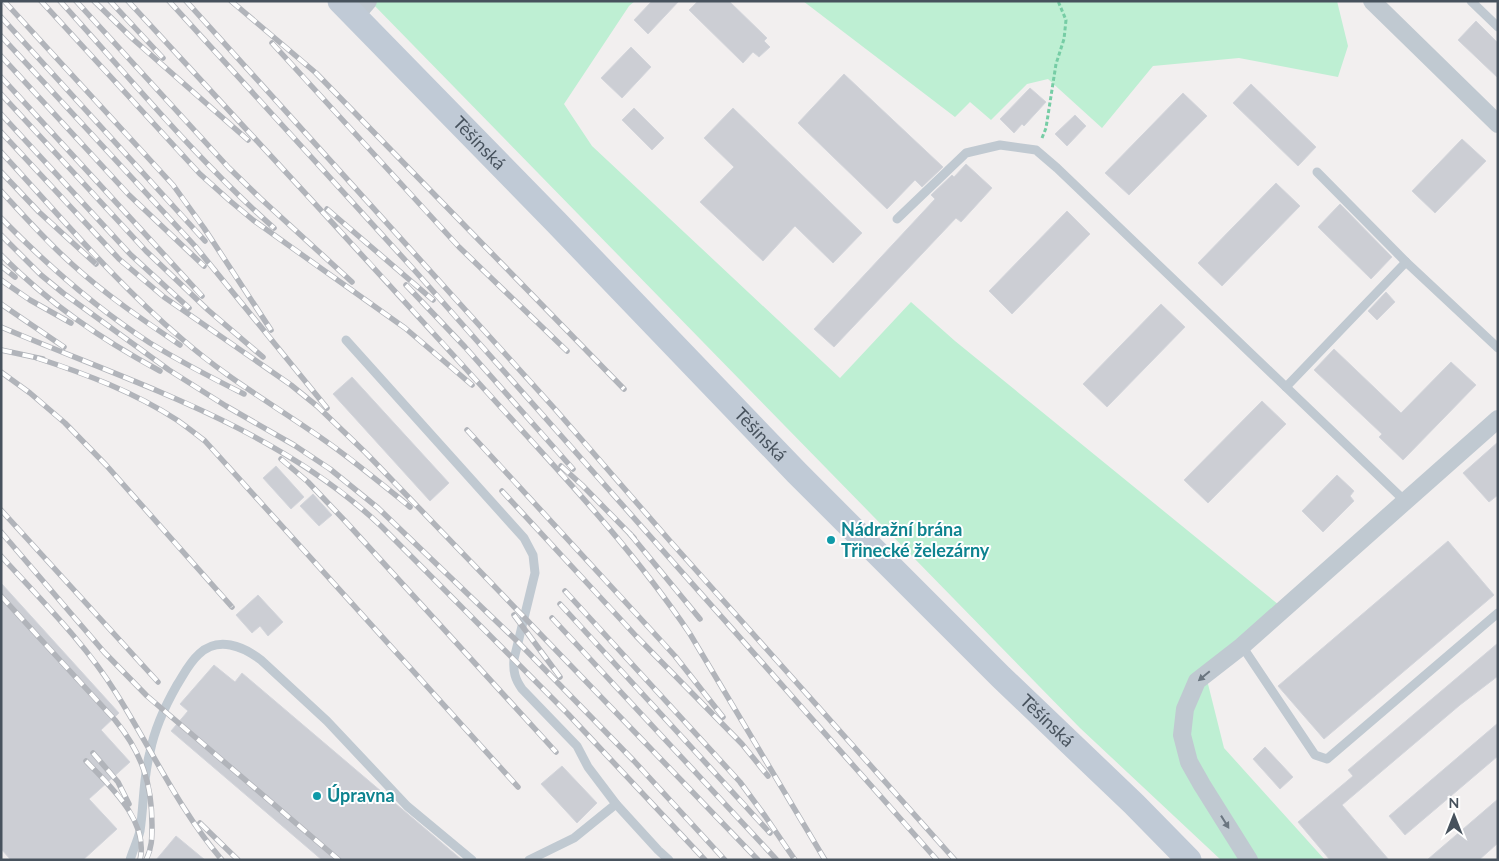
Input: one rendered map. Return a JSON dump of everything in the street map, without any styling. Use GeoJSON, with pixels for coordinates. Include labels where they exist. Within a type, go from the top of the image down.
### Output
{"type":"FeatureCollection","features":[{"type":"Feature","properties":{"kind":"main road","name":"Těšínská"},"geometry":{"type":"LineString","coordinates":[[354,6],[556,222],[797,473],[1001,677],[1134,804],[1189,860]]}},
{"type":"Feature","properties":{"kind":"street"},"geometry":{"type":"LineString","coordinates":[[1372,1],[1498,124]]}},
{"type":"Feature","properties":{"kind":"street"},"geometry":{"type":"LineString","coordinates":[[1249,860],[1202,785],[1190,762],[1182,735],[1185,709],[1197,681],[1242,646],[1498,419]]}},
{"type":"Feature","properties":{"kind":"lane"},"geometry":{"type":"LineString","coordinates":[[1471,1],[1498,27]]}},
{"type":"Feature","properties":{"kind":"lane"},"geometry":{"type":"LineString","coordinates":[[896,220],[966,153],[1000,145],[1036,150],[1406,502]]}},
{"type":"Feature","properties":{"kind":"lane"},"geometry":{"type":"LineString","coordinates":[[1317,172],[1406,262],[1498,348]]}},
{"type":"Feature","properties":{"kind":"lane"},"geometry":{"type":"LineString","coordinates":[[1286,387],[1406,262]]}},
{"type":"Feature","properties":{"kind":"lane"},"geometry":{"type":"LineString","coordinates":[[346,340],[530,546],[535,573],[514,660],[514,673],[522,689],[577,746],[588,767],[616,804],[669,860]]}},
{"type":"Feature","properties":{"kind":"lane"},"geometry":{"type":"LineString","coordinates":[[1242,646],[1315,755],[1327,760],[1498,613]]}},
{"type":"Feature","properties":{"kind":"lane"},"geometry":{"type":"LineString","coordinates":[[130,860],[139,833],[147,764],[163,710],[190,663],[200,652],[224,644],[249,651],[261,660],[327,721],[407,806],[472,860]]}},
{"type":"Feature","properties":{"kind":"lane"},"geometry":{"type":"LineString","coordinates":[[529,860],[574,838],[616,804]]}},
{"type":"Feature","properties":{"kind":"path"},"geometry":{"type":"LineString","coordinates":[[1036,150],[1046,128],[1056,64],[1064,39],[1066,20],[1058,1]]}},
{"type":"Feature","properties":{"kind":"green space"},"geometry":{"type":"Polygon","coordinates":[[[370,1],[635,1],[629,6],[564,104],[592,146],[840,378],[911,302],[955,341],[1279,605],[1204,668],[1224,748],[1325,860],[1221,860],[1080,728],[370,1]]]}},
{"type":"Feature","properties":{"kind":"green space"},"geometry":{"type":"Polygon","coordinates":[[[803,1],[1337,1],[1348,46],[1338,77],[1239,58],[1153,66],[1102,128],[1048,79],[1027,84],[991,120],[970,102],[955,117],[803,1]]]}},
{"type":"Feature","properties":{"kind":"building"},"geometry":{"type":"Polygon","coordinates":[[[652,1],[679,1],[648,34],[634,20],[652,1]]]}},
{"type":"Feature","properties":{"kind":"building"},"geometry":{"type":"Polygon","coordinates":[[[698,1],[729,1],[767,38],[764,41],[770,47],[759,57],[753,52],[743,63],[689,10],[698,1]]]}},
{"type":"Feature","properties":{"kind":"building"},"geometry":{"type":"Polygon","coordinates":[[[1476,21],[1498,43],[1498,78],[1458,40],[1476,21]]]}},
{"type":"Feature","properties":{"kind":"building"},"geometry":{"type":"Polygon","coordinates":[[[631,47],[651,67],[622,98],[601,78],[631,47]]]}},
{"type":"Feature","properties":{"kind":"building"},"geometry":{"type":"Polygon","coordinates":[[[844,74],[943,167],[922,187],[915,180],[887,209],[798,123],[844,74]]]}},
{"type":"Feature","properties":{"kind":"building"},"geometry":{"type":"Polygon","coordinates":[[[1251,84],[1316,147],[1298,166],[1233,103],[1251,84]]]}},
{"type":"Feature","properties":{"kind":"building"},"geometry":{"type":"Polygon","coordinates":[[[1030,88],[1046,102],[1024,126],[1022,124],[1014,133],[1000,119],[1030,88]]]}},
{"type":"Feature","properties":{"kind":"building"},"geometry":{"type":"Polygon","coordinates":[[[1183,93],[1207,116],[1129,195],[1105,173],[1183,93]]]}},
{"type":"Feature","properties":{"kind":"building"},"geometry":{"type":"Polygon","coordinates":[[[634,108],[664,138],[652,150],[622,120],[634,108]]]}},
{"type":"Feature","properties":{"kind":"building"},"geometry":{"type":"Polygon","coordinates":[[[733,108],[862,233],[833,263],[795,226],[763,261],[700,202],[734,167],[704,138],[733,108]]]}},
{"type":"Feature","properties":{"kind":"building"},"geometry":{"type":"Polygon","coordinates":[[[1075,115],[1086,126],[1067,146],[1055,134],[1075,115]]]}},
{"type":"Feature","properties":{"kind":"building"},"geometry":{"type":"Polygon","coordinates":[[[1462,139],[1486,161],[1435,213],[1412,191],[1462,139]]]}},
{"type":"Feature","properties":{"kind":"building"},"geometry":{"type":"Polygon","coordinates":[[[966,164],[992,188],[961,222],[956,218],[834,347],[814,329],[935,199],[931,195],[952,175],[954,177],[966,164]]]}},
{"type":"Feature","properties":{"kind":"building"},"geometry":{"type":"Polygon","coordinates":[[[1276,183],[1300,206],[1222,286],[1198,263],[1276,183]]]}},
{"type":"Feature","properties":{"kind":"building"},"geometry":{"type":"Polygon","coordinates":[[[1340,204],[1392,257],[1371,279],[1318,227],[1340,204]]]}},
{"type":"Feature","properties":{"kind":"building"},"geometry":{"type":"Polygon","coordinates":[[[1067,211],[1090,234],[1012,314],[989,291],[1067,211]]]}},
{"type":"Feature","properties":{"kind":"building"},"geometry":{"type":"Polygon","coordinates":[[[1386,292],[1395,302],[1377,320],[1368,311],[1386,292]]]}},
{"type":"Feature","properties":{"kind":"building"},"geometry":{"type":"Polygon","coordinates":[[[1161,304],[1185,327],[1107,407],[1083,384],[1161,304]]]}},
{"type":"Feature","properties":{"kind":"building"},"geometry":{"type":"Polygon","coordinates":[[[1334,349],[1401,413],[1451,362],[1476,385],[1403,460],[1379,437],[1382,434],[1314,370],[1334,349]]]}},
{"type":"Feature","properties":{"kind":"building"},"geometry":{"type":"Polygon","coordinates":[[[352,377],[449,483],[430,501],[333,394],[352,377]]]}},
{"type":"Feature","properties":{"kind":"building"},"geometry":{"type":"Polygon","coordinates":[[[1262,401],[1286,424],[1208,503],[1184,480],[1262,401]]]}},
{"type":"Feature","properties":{"kind":"building"},"geometry":{"type":"Polygon","coordinates":[[[1498,442],[1498,495],[1489,502],[1463,473],[1498,442]]]}},
{"type":"Feature","properties":{"kind":"building"},"geometry":{"type":"Polygon","coordinates":[[[276,466],[304,497],[291,509],[263,478],[276,466]]]}},
{"type":"Feature","properties":{"kind":"building"},"geometry":{"type":"Polygon","coordinates":[[[1337,475],[1354,491],[1350,496],[1354,501],[1323,532],[1302,511],[1337,475]]]}},
{"type":"Feature","properties":{"kind":"building"},"geometry":{"type":"Polygon","coordinates":[[[313,494],[332,515],[319,526],[300,506],[313,494]]]}},
{"type":"Feature","properties":{"kind":"building"},"geometry":{"type":"Polygon","coordinates":[[[1448,541],[1494,595],[1324,739],[1278,686],[1448,541]]]}},
{"type":"Feature","properties":{"kind":"building"},"geometry":{"type":"Polygon","coordinates":[[[1,583],[119,713],[101,730],[130,762],[89,799],[117,829],[83,860],[11,860],[1,849],[1,583]]]}},
{"type":"Feature","properties":{"kind":"building"},"geometry":{"type":"Polygon","coordinates":[[[258,595],[283,622],[268,636],[260,626],[252,633],[236,615],[258,595]]]}},
{"type":"Feature","properties":{"kind":"building"},"geometry":{"type":"Polygon","coordinates":[[[1498,643],[1498,676],[1460,705],[1342,805],[1389,860],[1330,860],[1298,822],[1353,776],[1348,770],[1498,643]]]}},
{"type":"Feature","properties":{"kind":"building","name":"Úpravna"},"geometry":{"type":"Polygon","coordinates":[[[214,665],[235,682],[242,673],[462,860],[322,860],[171,731],[188,711],[180,704],[214,665]]]}},
{"type":"Feature","properties":{"kind":"building"},"geometry":{"type":"Polygon","coordinates":[[[1498,723],[1498,756],[1405,835],[1389,816],[1498,723]]]}},
{"type":"Feature","properties":{"kind":"building"},"geometry":{"type":"Polygon","coordinates":[[[1265,747],[1293,777],[1280,789],[1253,759],[1265,747]]]}},
{"type":"Feature","properties":{"kind":"building"},"geometry":{"type":"Polygon","coordinates":[[[562,766],[597,803],[577,823],[541,784],[562,766]]]}},
{"type":"Feature","properties":{"kind":"building"},"geometry":{"type":"Polygon","coordinates":[[[1498,799],[1498,843],[1479,860],[1427,860],[1498,799]]]}},
{"type":"Feature","properties":{"kind":"building"},"geometry":{"type":"Polygon","coordinates":[[[176,836],[205,860],[156,860],[176,836]]]}},
{"type":"Feature","properties":{"kind":"railway"},"geometry":{"type":"LineString","coordinates":[[4,1],[173,185],[204,228],[271,330]]}},
{"type":"Feature","properties":{"kind":"railway"},"geometry":{"type":"LineString","coordinates":[[41,1],[200,174],[229,200],[253,220],[405,328],[472,385]]}},
{"type":"Feature","properties":{"kind":"railway"},"geometry":{"type":"LineString","coordinates":[[60,1],[190,146],[245,202],[274,228]]}},
{"type":"Feature","properties":{"kind":"railway"},"geometry":{"type":"LineString","coordinates":[[76,1],[229,168],[352,282]]}},
{"type":"Feature","properties":{"kind":"railway"},"geometry":{"type":"LineString","coordinates":[[94,1],[134,40],[248,140]]}},
{"type":"Feature","properties":{"kind":"railway"},"geometry":{"type":"LineString","coordinates":[[110,1],[163,58]]}},
{"type":"Feature","properties":{"kind":"railway"},"geometry":{"type":"LineString","coordinates":[[128,1],[560,472],[641,567],[690,634],[825,860]]}},
{"type":"Feature","properties":{"kind":"railway"},"geometry":{"type":"LineString","coordinates":[[169,1],[416,272],[937,860]]}},
{"type":"Feature","properties":{"kind":"railway"},"geometry":{"type":"LineString","coordinates":[[186,1],[555,409],[670,541],[955,860]]}},
{"type":"Feature","properties":{"kind":"railway"},"geometry":{"type":"LineString","coordinates":[[231,1],[316,73],[624,389]]}},
{"type":"Feature","properties":{"kind":"railway"},"geometry":{"type":"LineString","coordinates":[[1,17],[205,241]]}},
{"type":"Feature","properties":{"kind":"railway"},"geometry":{"type":"LineString","coordinates":[[1,36],[195,246],[327,408]]}},
{"type":"Feature","properties":{"kind":"railway"},"geometry":{"type":"LineString","coordinates":[[272,43],[459,247],[567,351]]}},
{"type":"Feature","properties":{"kind":"railway"},"geometry":{"type":"LineString","coordinates":[[1,56],[129,195],[204,266]]}},
{"type":"Feature","properties":{"kind":"railway"},"geometry":{"type":"LineString","coordinates":[[1,77],[202,296]]}},
{"type":"Feature","properties":{"kind":"railway"},"geometry":{"type":"LineString","coordinates":[[1,94],[146,251],[208,310],[263,357]]}},
{"type":"Feature","properties":{"kind":"railway"},"geometry":{"type":"LineString","coordinates":[[1,114],[131,255],[189,308]]}},
{"type":"Feature","properties":{"kind":"railway"},"geometry":{"type":"LineString","coordinates":[[1,132],[119,259],[164,297],[291,385],[317,406],[366,453],[758,860]]}},
{"type":"Feature","properties":{"kind":"railway"},"geometry":{"type":"LineString","coordinates":[[1,152],[111,272],[182,339],[229,376],[337,449],[410,507]]}},
{"type":"Feature","properties":{"kind":"railway"},"geometry":{"type":"LineString","coordinates":[[1,172],[39,212],[96,264]]}},
{"type":"Feature","properties":{"kind":"railway"},"geometry":{"type":"LineString","coordinates":[[1,191],[63,256],[98,287],[180,345]]}},
{"type":"Feature","properties":{"kind":"railway"},"geometry":{"type":"LineString","coordinates":[[327,209],[433,300]]}},
{"type":"Feature","properties":{"kind":"railway"},"geometry":{"type":"LineString","coordinates":[[1,218],[72,285],[110,315],[173,357],[244,394]]}},
{"type":"Feature","properties":{"kind":"railway"},"geometry":{"type":"LineString","coordinates":[[1,235],[41,275],[63,293],[169,370],[226,406],[294,445],[330,469],[378,508],[518,642],[634,761],[725,860]]}},
{"type":"Feature","properties":{"kind":"railway"},"geometry":{"type":"LineString","coordinates":[[1,255],[19,273],[76,319],[116,346],[160,371]]}},
{"type":"Feature","properties":{"kind":"railway"},"geometry":{"type":"LineString","coordinates":[[1,266],[15,277]]}},
{"type":"Feature","properties":{"kind":"railway"},"geometry":{"type":"LineString","coordinates":[[1,280],[30,300],[71,323]]}},
{"type":"Feature","properties":{"kind":"railway"},"geometry":{"type":"LineString","coordinates":[[406,285],[465,347],[573,469]]}},
{"type":"Feature","properties":{"kind":"railway"},"geometry":{"type":"LineString","coordinates":[[1,304],[64,347]]}},
{"type":"Feature","properties":{"kind":"railway"},"geometry":{"type":"LineString","coordinates":[[1,327],[201,410],[249,434],[295,461],[340,491],[381,526],[568,714],[705,860]]}},
{"type":"Feature","properties":{"kind":"railway"},"geometry":{"type":"LineString","coordinates":[[1,350],[43,359]]}},
{"type":"Feature","properties":{"kind":"railway"},"geometry":{"type":"LineString","coordinates":[[37,358],[74,370],[127,392],[177,420],[205,441],[518,787]]}},
{"type":"Feature","properties":{"kind":"railway"},"geometry":{"type":"LineString","coordinates":[[1,372],[30,393],[65,423],[106,465],[232,607]]}},
{"type":"Feature","properties":{"kind":"railway"},"geometry":{"type":"LineString","coordinates":[[467,430],[675,656],[723,717]]}},
{"type":"Feature","properties":{"kind":"railway"},"geometry":{"type":"LineString","coordinates":[[281,459],[308,482],[346,522],[556,752]]}},
{"type":"Feature","properties":{"kind":"railway"},"geometry":{"type":"LineString","coordinates":[[561,466],[634,538]]}},
{"type":"Feature","properties":{"kind":"railway"},"geometry":{"type":"LineString","coordinates":[[502,491],[636,636],[742,744],[768,776]]}},
{"type":"Feature","properties":{"kind":"railway"},"geometry":{"type":"LineString","coordinates":[[1,510],[158,682]]}},
{"type":"Feature","properties":{"kind":"railway"},"geometry":{"type":"LineString","coordinates":[[1,532],[104,652],[147,696],[339,860]]}},
{"type":"Feature","properties":{"kind":"railway"},"geometry":{"type":"LineString","coordinates":[[630,534],[700,619]]}},
{"type":"Feature","properties":{"kind":"railway"},"geometry":{"type":"LineString","coordinates":[[1,556],[62,622],[91,657],[129,714],[192,821],[222,860]]}},
{"type":"Feature","properties":{"kind":"railway"},"geometry":{"type":"LineString","coordinates":[[565,591],[740,782],[795,860]]}},
{"type":"Feature","properties":{"kind":"railway"},"geometry":{"type":"LineString","coordinates":[[1,596],[115,720],[139,757],[147,782],[152,810],[152,839],[146,860]]}},
{"type":"Feature","properties":{"kind":"railway"},"geometry":{"type":"LineString","coordinates":[[560,604],[770,833]]}},
{"type":"Feature","properties":{"kind":"railway"},"geometry":{"type":"LineString","coordinates":[[514,615],[560,677]]}},
{"type":"Feature","properties":{"kind":"railway"},"geometry":{"type":"LineString","coordinates":[[552,618],[777,860]]}},
{"type":"Feature","properties":{"kind":"railway"},"geometry":{"type":"LineString","coordinates":[[93,753],[118,782],[129,804]]}},
{"type":"Feature","properties":{"kind":"railway"},"geometry":{"type":"LineString","coordinates":[[86,761],[116,793],[133,818],[139,832],[140,860]]}},
{"type":"Feature","properties":{"kind":"railway"},"geometry":{"type":"LineString","coordinates":[[200,823],[238,860]]}},
{"type":"Feature","properties":{"kind":"place","name":"Nádražní brána Třinecké železárny"},"geometry":{"type":"Point","coordinates":[831,540]}},
{"type":"Feature","properties":{"kind":"place","name":"Úpravna"},"geometry":{"type":"Point","coordinates":[317,796]}}]}
